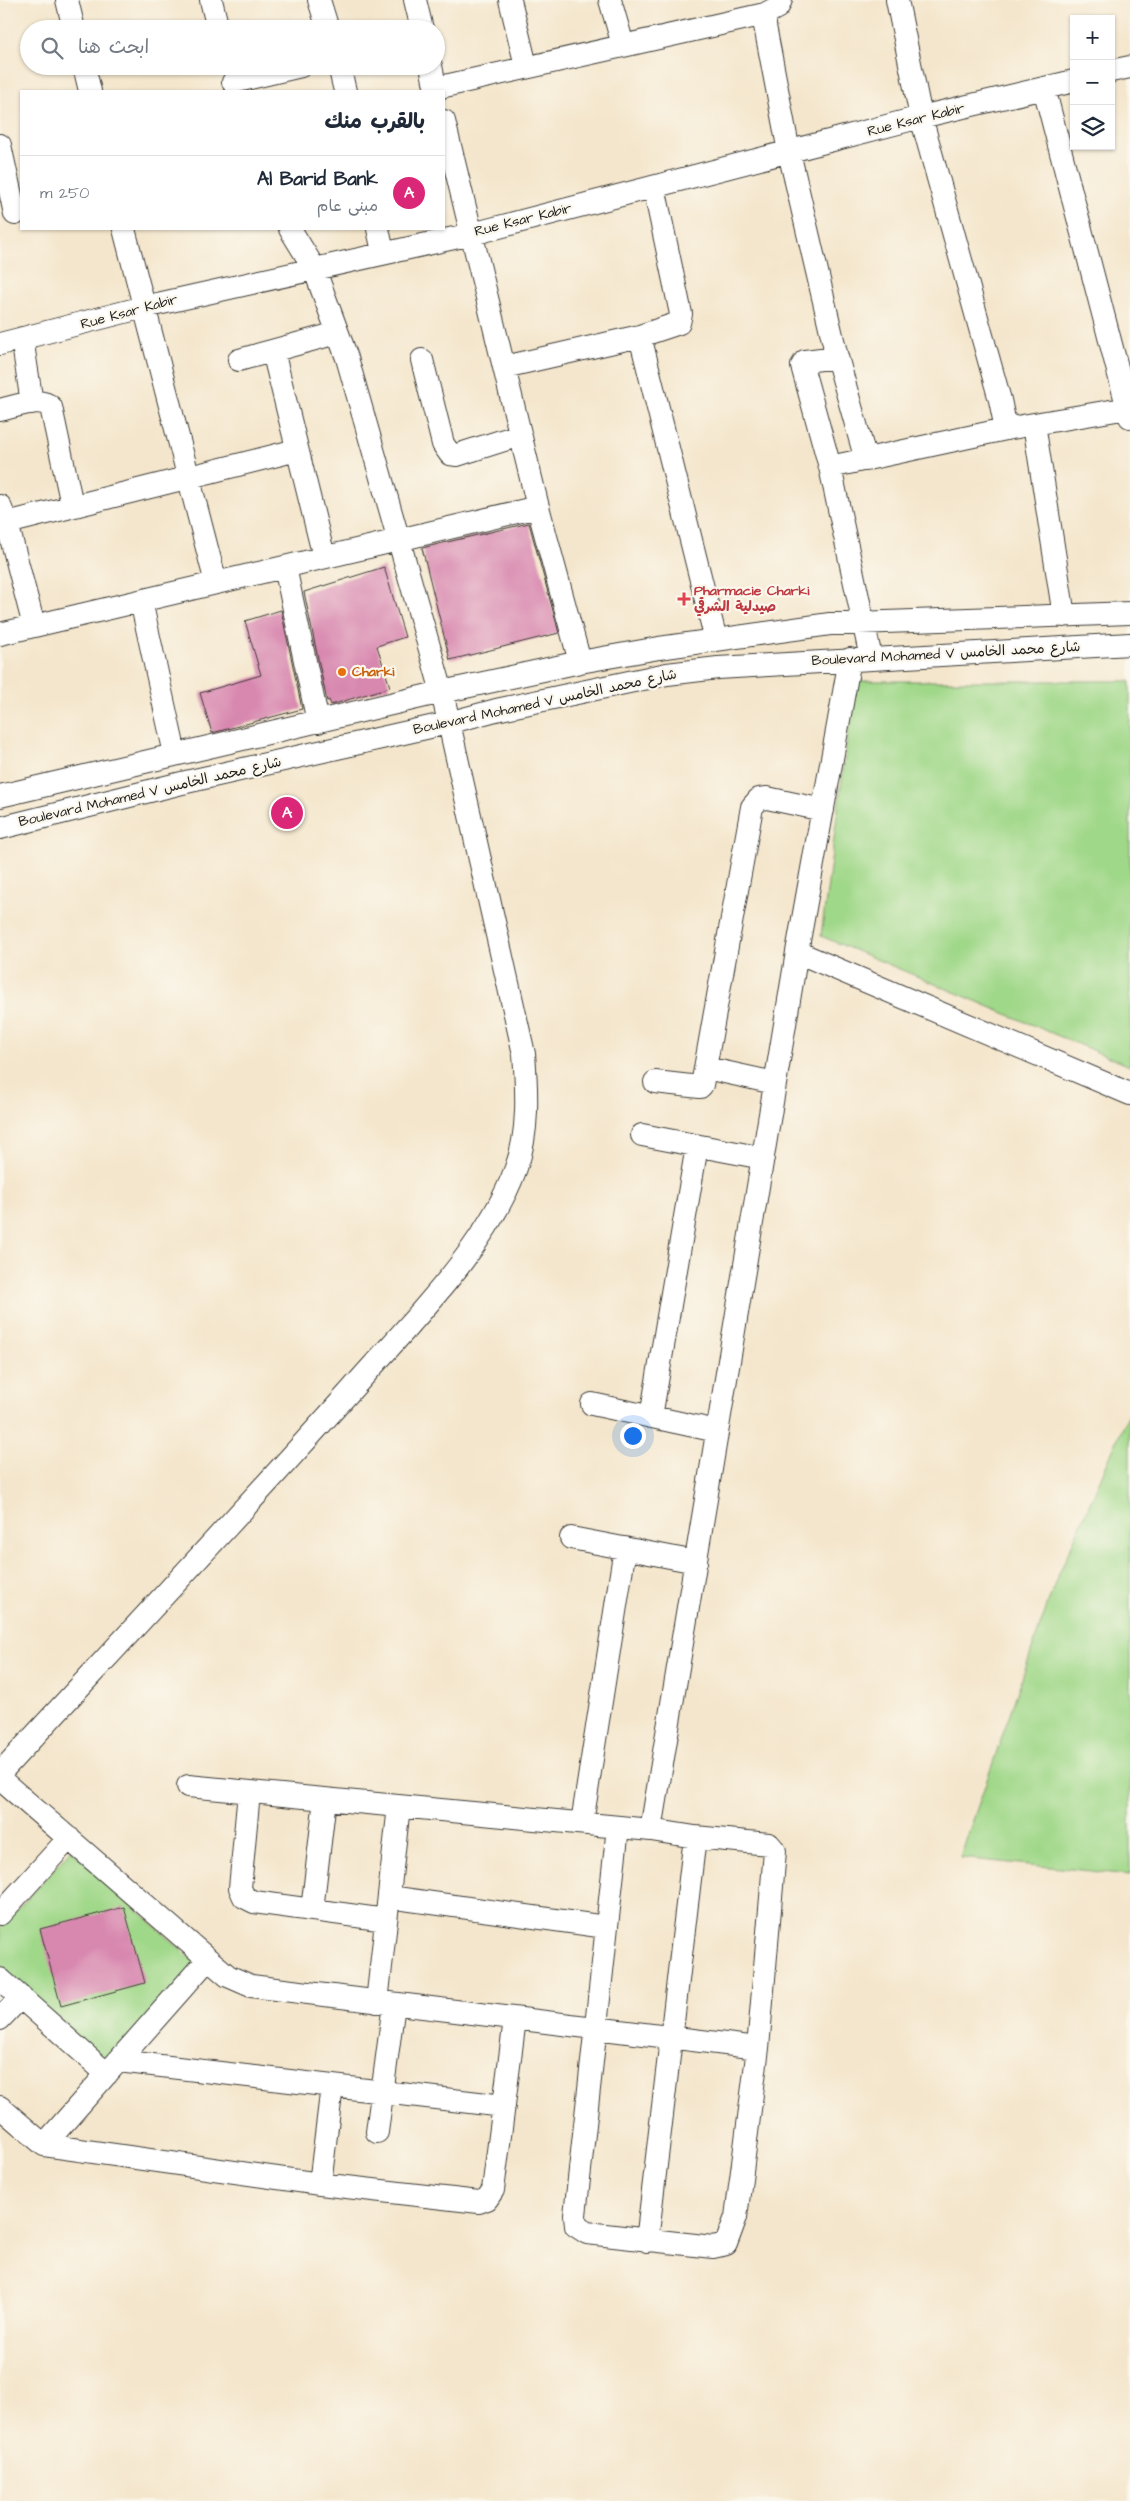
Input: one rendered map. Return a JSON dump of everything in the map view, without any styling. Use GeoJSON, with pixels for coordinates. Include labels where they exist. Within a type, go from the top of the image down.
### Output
{"type":"FeatureCollection","features":[{"type":"Feature","properties":{"kind":"street"},"geometry":{"type":"LineString","coordinates":[[67,0],[72,20]]}},
{"type":"Feature","properties":{"kind":"street"},"geometry":{"type":"LineString","coordinates":[[210,0],[216,20]]}},
{"type":"Feature","properties":{"kind":"street"},"geometry":{"type":"LineString","coordinates":[[319,0],[325,20]]}},
{"type":"Feature","properties":{"kind":"street"},"geometry":{"type":"LineString","coordinates":[[415,0],[420,20]]}},
{"type":"Feature","properties":{"kind":"street"},"geometry":{"type":"LineString","coordinates":[[510,0],[526,66]]}},
{"type":"Feature","properties":{"kind":"street"},"geometry":{"type":"LineString","coordinates":[[610,0],[623,45]]}},
{"type":"Feature","properties":{"kind":"street"},"geometry":{"type":"LineString","coordinates":[[897,0],[920,118],[1000,400],[1006,430]]}},
{"type":"Feature","properties":{"kind":"street"},"geometry":{"type":"LineString","coordinates":[[432,75],[436,90],[526,66],[623,45],[773,7],[789,152],[837,356],[866,460]]}},
{"type":"Feature","properties":{"kind":"street"},"geometry":{"type":"LineString","coordinates":[[1115,71],[1130,67]]}},
{"type":"Feature","properties":{"kind":"street"},"geometry":{"type":"LineString","coordinates":[[86,75],[90,90]]}},
{"type":"Feature","properties":{"kind":"street"},"geometry":{"type":"LineString","coordinates":[[233,80],[257,75]]}},
{"type":"Feature","properties":{"kind":"street"},"geometry":{"type":"LineString","coordinates":[[341,75],[345,90]]}},
{"type":"Feature","properties":{"kind":"street","name":"Rue Ksar Kabir"},"geometry":{"type":"LineString","coordinates":[[0,344],[144,307],[383,252],[472,234],[920,118],[1070,82]]}},
{"type":"Feature","properties":{"kind":"street"},"geometry":{"type":"LineString","coordinates":[[830,467],[1034,424],[1129,412],[1044,88]]}},
{"type":"Feature","properties":{"kind":"street"},"geometry":{"type":"LineString","coordinates":[[445,125],[538,507],[580,662]]}},
{"type":"Feature","properties":{"kind":"street"},"geometry":{"type":"LineString","coordinates":[[0,145],[12,216]]}},
{"type":"Feature","properties":{"kind":"street"},"geometry":{"type":"LineString","coordinates":[[504,367],[640,336],[674,326],[681,318],[654,187]]}},
{"type":"Feature","properties":{"kind":"street"},"geometry":{"type":"LineString","coordinates":[[124,230],[216,583]]}},
{"type":"Feature","properties":{"kind":"street"},"geometry":{"type":"LineString","coordinates":[[0,1773],[303,1444],[438,1291],[483,1231],[516,1167],[526,1112],[527,1082],[524,1054],[442,692],[347,358],[314,268],[291,230]]}},
{"type":"Feature","properties":{"kind":"street"},"geometry":{"type":"LineString","coordinates":[[378,230],[383,252]]}},
{"type":"Feature","properties":{"kind":"street"},"geometry":{"type":"LineString","coordinates":[[239,360],[337,333]]}},
{"type":"Feature","properties":{"kind":"street"},"geometry":{"type":"LineString","coordinates":[[640,336],[716,640]]}},
{"type":"Feature","properties":{"kind":"street"},"geometry":{"type":"LineString","coordinates":[[22,338],[32,403]]}},
{"type":"Feature","properties":{"kind":"street"},"geometry":{"type":"LineString","coordinates":[[273,351],[324,558]]}},
{"type":"Feature","properties":{"kind":"street"},"geometry":{"type":"LineString","coordinates":[[651,1830],[797,952],[823,810],[860,659],[865,623],[830,467],[802,366],[805,361],[837,356]]}},
{"type":"Feature","properties":{"kind":"street"},"geometry":{"type":"LineString","coordinates":[[422,360],[443,444],[450,454],[457,455],[520,435]]}},
{"type":"Feature","properties":{"kind":"street"},"geometry":{"type":"LineString","coordinates":[[0,410],[32,403],[48,404],[54,412],[72,505]]}},
{"type":"Feature","properties":{"kind":"street"},"geometry":{"type":"LineString","coordinates":[[1034,424],[1064,616]]}},
{"type":"Feature","properties":{"kind":"street"},"geometry":{"type":"LineString","coordinates":[[34,626],[4,514],[72,505],[298,450]]}},
{"type":"Feature","properties":{"kind":"street"},"geometry":{"type":"LineString","coordinates":[[0,634],[538,507]]}},
{"type":"Feature","properties":{"kind":"street"},"geometry":{"type":"LineString","coordinates":[[284,567],[318,722]]}},
{"type":"Feature","properties":{"kind":"street"},"geometry":{"type":"LineString","coordinates":[[141,601],[175,754]]}},
{"type":"Feature","properties":{"kind":"street","name":"Boulevard Mohamed V شارع محمد الخامس"},"geometry":{"type":"LineString","coordinates":[[0,796],[442,692],[580,662],[830,624],[1130,613]]}},
{"type":"Feature","properties":{"kind":"street","name":"Boulevard Mohamed V شارع محمد الخامس"},"geometry":{"type":"LineString","coordinates":[[0,828],[186,782],[448,723],[496,710],[667,674],[718,668],[1130,644]]}},
{"type":"Feature","properties":{"kind":"street"},"geometry":{"type":"LineString","coordinates":[[655,1082],[702,1086],[752,807],[759,799],[767,798],[823,810]]}},
{"type":"Feature","properties":{"kind":"street"},"geometry":{"type":"LineString","coordinates":[[797,952],[1130,1094]]}},
{"type":"Feature","properties":{"kind":"street"},"geometry":{"type":"LineString","coordinates":[[706,1068],[775,1083]]}},
{"type":"Feature","properties":{"kind":"street"},"geometry":{"type":"LineString","coordinates":[[642,1135],[762,1158]]}},
{"type":"Feature","properties":{"kind":"street"},"geometry":{"type":"LineString","coordinates":[[651,1417],[697,1146]]}},
{"type":"Feature","properties":{"kind":"street"},"geometry":{"type":"LineString","coordinates":[[592,1404],[717,1431]]}},
{"type":"Feature","properties":{"kind":"street"},"geometry":{"type":"LineString","coordinates":[[571,1538],[696,1562]]}},
{"type":"Feature","properties":{"kind":"street"},"geometry":{"type":"LineString","coordinates":[[582,1823],[625,1548]]}},
{"type":"Feature","properties":{"kind":"street"},"geometry":{"type":"LineString","coordinates":[[0,1779],[228,1976],[251,1986],[758,2048]]}},
{"type":"Feature","properties":{"kind":"street"},"geometry":{"type":"LineString","coordinates":[[188,1786],[582,1823],[651,1830],[695,1837],[769,1844],[775,1852],[758,2048],[736,2217],[726,2244],[713,2248],[587,2233],[576,2226],[575,2214],[618,1827]]}},
{"type":"Feature","properties":{"kind":"street"},"geometry":{"type":"LineString","coordinates":[[249,1792],[241,1892],[244,1897],[254,1902],[386,1920]]}},
{"type":"Feature","properties":{"kind":"street"},"geometry":{"type":"LineString","coordinates":[[312,1910],[325,1799]]}},
{"type":"Feature","properties":{"kind":"street"},"geometry":{"type":"LineString","coordinates":[[377,2132],[383,2091],[386,1920],[399,1806]]}},
{"type":"Feature","properties":{"kind":"street"},"geometry":{"type":"LineString","coordinates":[[647,2241],[695,1837]]}},
{"type":"Feature","properties":{"kind":"street"},"geometry":{"type":"LineString","coordinates":[[0,1914],[69,1838]]}},
{"type":"Feature","properties":{"kind":"street"},"geometry":{"type":"LineString","coordinates":[[389,1897],[606,1927]]}},
{"type":"Feature","properties":{"kind":"street"},"geometry":{"type":"LineString","coordinates":[[44,2146],[208,1959]]}},
{"type":"Feature","properties":{"kind":"street"},"geometry":{"type":"LineString","coordinates":[[0,1978],[21,1997],[113,2068],[332,2086],[504,2106]]}},
{"type":"Feature","properties":{"kind":"street"},"geometry":{"type":"LineString","coordinates":[[0,2019],[21,1997]]}},
{"type":"Feature","properties":{"kind":"street"},"geometry":{"type":"LineString","coordinates":[[0,2107],[44,2146],[320,2184],[480,2202],[487,2199],[493,2190],[515,2019]]}},
{"type":"Feature","properties":{"kind":"street"},"geometry":{"type":"LineString","coordinates":[[320,2184],[332,2086]]}},
{"type":"Feature","properties":{"kind":"green space"},"geometry":{"type":"Polygon","coordinates":[[[855,681],[1130,681],[1130,1066],[821,936],[855,681]]]}},
{"type":"Feature","properties":{"kind":"green space"},"geometry":{"type":"Polygon","coordinates":[[[1130,1411],[1130,1875],[960,1858],[1055,1583],[1130,1411]]]}},
{"type":"Feature","properties":{"kind":"green space"},"geometry":{"type":"Polygon","coordinates":[[[71,1850],[196,1963],[104,2066],[0,1972],[0,1929],[71,1850]]]}},
{"type":"Feature","properties":{"kind":"building"},"geometry":{"type":"Polygon","coordinates":[[[529,523],[559,633],[450,660],[422,548],[529,523]]]}},
{"type":"Feature","properties":{"kind":"building"},"geometry":{"type":"Polygon","coordinates":[[[384,567],[405,637],[377,646],[390,687],[331,705],[329,700],[327,701],[304,592],[384,567]]]}},
{"type":"Feature","properties":{"kind":"building"},"geometry":{"type":"Polygon","coordinates":[[[281,610],[302,709],[212,733],[200,693],[261,675],[245,621],[281,610]]]}},
{"type":"Feature","properties":{"kind":"building"},"geometry":{"type":"Polygon","coordinates":[[[124,1907],[145,1983],[61,2006],[40,1929],[124,1907]]]}},
{"type":"Feature","properties":{"kind":"place","name":"Pharmacie Charki صيدلية الشرقي"},"geometry":{"type":"Point","coordinates":[684,599]}},
{"type":"Feature","properties":{"kind":"place","name":"Charki"},"geometry":{"type":"Point","coordinates":[342,672]}},
{"type":"Feature","properties":{"kind":"place","name":"Al Barid Bank"},"geometry":{"type":"Point","coordinates":[287,813]}}]}
